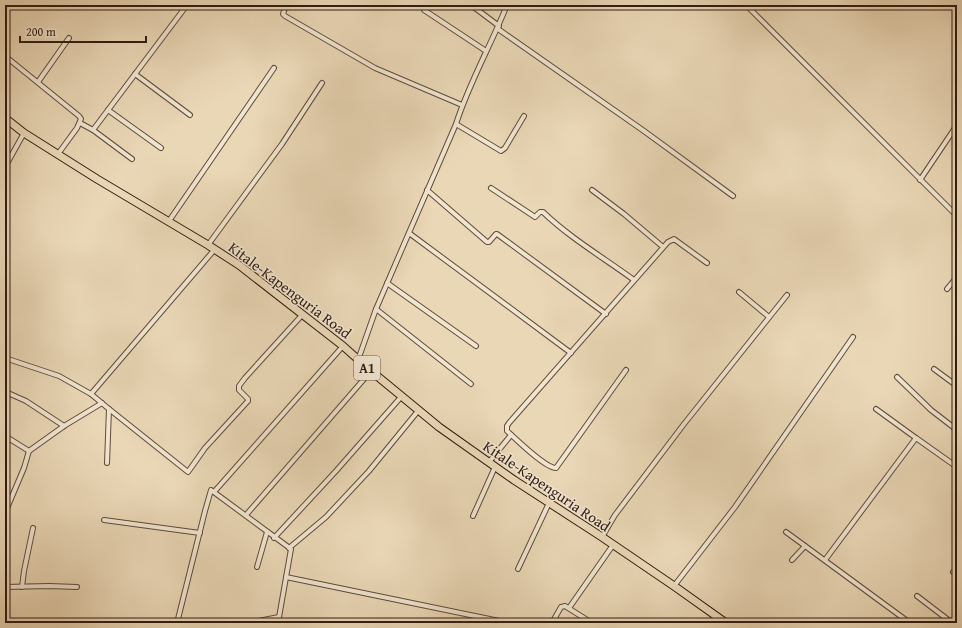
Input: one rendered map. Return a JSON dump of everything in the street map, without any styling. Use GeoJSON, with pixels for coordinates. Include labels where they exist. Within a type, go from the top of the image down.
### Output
{"type":"FeatureCollection","features":[{"type":"Feature","properties":{"kind":"highway","name":"Kitale-Kapenguria Road"},"geometry":{"type":"LineString","coordinates":[[5,118],[24,133],[97,179],[215,249],[303,314],[438,427],[492,465],[602,537],[726,623]]}},
{"type":"Feature","properties":{"kind":"street"},"geometry":{"type":"LineString","coordinates":[[93,130],[187,5]]}},
{"type":"Feature","properties":{"kind":"street"},"geometry":{"type":"LineString","coordinates":[[286,5],[283,11],[285,16],[375,68],[462,105]]}},
{"type":"Feature","properties":{"kind":"street"},"geometry":{"type":"LineString","coordinates":[[471,5],[498,27],[733,196]]}},
{"type":"Feature","properties":{"kind":"street"},"geometry":{"type":"LineString","coordinates":[[358,360],[376,309],[456,124],[462,105],[507,5]]}},
{"type":"Feature","properties":{"kind":"street"},"geometry":{"type":"LineString","coordinates":[[746,5],[957,216]]}},
{"type":"Feature","properties":{"kind":"street"},"geometry":{"type":"LineString","coordinates":[[424,10],[486,51]]}},
{"type":"Feature","properties":{"kind":"street"},"geometry":{"type":"LineString","coordinates":[[38,82],[69,38]]}},
{"type":"Feature","properties":{"kind":"street"},"geometry":{"type":"LineString","coordinates":[[5,56],[81,119],[58,154]]}},
{"type":"Feature","properties":{"kind":"street"},"geometry":{"type":"LineString","coordinates":[[169,221],[274,68]]}},
{"type":"Feature","properties":{"kind":"street"},"geometry":{"type":"LineString","coordinates":[[135,74],[190,115]]}},
{"type":"Feature","properties":{"kind":"street"},"geometry":{"type":"LineString","coordinates":[[208,245],[282,144],[322,83]]}},
{"type":"Feature","properties":{"kind":"street"},"geometry":{"type":"LineString","coordinates":[[108,110],[161,148]]}},
{"type":"Feature","properties":{"kind":"street"},"geometry":{"type":"LineString","coordinates":[[456,124],[501,151],[505,148],[524,116]]}},
{"type":"Feature","properties":{"kind":"street"},"geometry":{"type":"LineString","coordinates":[[80,122],[132,159]]}},
{"type":"Feature","properties":{"kind":"street"},"geometry":{"type":"LineString","coordinates":[[920,180],[957,125]]}},
{"type":"Feature","properties":{"kind":"street"},"geometry":{"type":"LineString","coordinates":[[5,167],[24,133]]}},
{"type":"Feature","properties":{"kind":"street"},"geometry":{"type":"LineString","coordinates":[[491,188],[535,217],[542,212],[575,239],[634,280]]}},
{"type":"Feature","properties":{"kind":"street"},"geometry":{"type":"LineString","coordinates":[[427,190],[487,242],[498,234],[606,314]]}},
{"type":"Feature","properties":{"kind":"street"},"geometry":{"type":"LineString","coordinates":[[592,190],[624,214],[663,247]]}},
{"type":"Feature","properties":{"kind":"street"},"geometry":{"type":"LineString","coordinates":[[409,233],[571,353]]}},
{"type":"Feature","properties":{"kind":"street"},"geometry":{"type":"LineString","coordinates":[[626,370],[556,468],[552,468],[537,458],[507,431],[509,423],[606,314],[663,247],[670,241],[674,240],[707,264]]}},
{"type":"Feature","properties":{"kind":"street"},"geometry":{"type":"LineString","coordinates":[[91,394],[215,249]]}},
{"type":"Feature","properties":{"kind":"street"},"geometry":{"type":"LineString","coordinates":[[947,289],[957,277]]}},
{"type":"Feature","properties":{"kind":"street"},"geometry":{"type":"LineString","coordinates":[[387,283],[476,346]]}},
{"type":"Feature","properties":{"kind":"street"},"geometry":{"type":"LineString","coordinates":[[739,292],[769,316]]}},
{"type":"Feature","properties":{"kind":"street"},"geometry":{"type":"LineString","coordinates":[[602,537],[616,515],[684,424],[786,295]]}},
{"type":"Feature","properties":{"kind":"street"},"geometry":{"type":"LineString","coordinates":[[376,309],[472,384]]}},
{"type":"Feature","properties":{"kind":"street"},"geometry":{"type":"LineString","coordinates":[[5,358],[59,376],[91,394],[188,472],[205,448],[248,401],[248,399],[239,390],[245,378],[303,314]]}},
{"type":"Feature","properties":{"kind":"street"},"geometry":{"type":"LineString","coordinates":[[674,586],[735,507],[853,336]]}},
{"type":"Feature","properties":{"kind":"street"},"geometry":{"type":"LineString","coordinates":[[214,492],[343,346]]}},
{"type":"Feature","properties":{"kind":"street"},"geometry":{"type":"LineString","coordinates":[[934,369],[957,386]]}},
{"type":"Feature","properties":{"kind":"street"},"geometry":{"type":"LineString","coordinates":[[246,515],[371,371]]}},
{"type":"Feature","properties":{"kind":"street"},"geometry":{"type":"LineString","coordinates":[[897,377],[931,410],[957,430]]}},
{"type":"Feature","properties":{"kind":"street"},"geometry":{"type":"LineString","coordinates":[[8,393],[26,401],[64,426]]}},
{"type":"Feature","properties":{"kind":"street"},"geometry":{"type":"LineString","coordinates":[[274,538],[336,471],[401,397]]}},
{"type":"Feature","properties":{"kind":"street"},"geometry":{"type":"LineString","coordinates":[[5,513],[18,485],[29,451],[64,426],[102,403]]}},
{"type":"Feature","properties":{"kind":"street"},"geometry":{"type":"LineString","coordinates":[[876,409],[957,467]]}},
{"type":"Feature","properties":{"kind":"street"},"geometry":{"type":"LineString","coordinates":[[107,463],[109,448],[109,410]]}},
{"type":"Feature","properties":{"kind":"street"},"geometry":{"type":"LineString","coordinates":[[289,548],[332,511],[369,471],[418,410]]}},
{"type":"Feature","properties":{"kind":"street"},"geometry":{"type":"LineString","coordinates":[[472,516],[492,465],[511,435]]}},
{"type":"Feature","properties":{"kind":"street"},"geometry":{"type":"LineString","coordinates":[[5,436],[29,451]]}},
{"type":"Feature","properties":{"kind":"street"},"geometry":{"type":"LineString","coordinates":[[825,560],[916,438]]}},
{"type":"Feature","properties":{"kind":"street"},"geometry":{"type":"LineString","coordinates":[[177,623],[211,490],[246,515],[274,538],[291,549],[278,623]]}},
{"type":"Feature","properties":{"kind":"street"},"geometry":{"type":"LineString","coordinates":[[518,569],[549,503]]}},
{"type":"Feature","properties":{"kind":"street"},"geometry":{"type":"LineString","coordinates":[[104,520],[200,533]]}},
{"type":"Feature","properties":{"kind":"street"},"geometry":{"type":"LineString","coordinates":[[22,587],[33,528]]}},
{"type":"Feature","properties":{"kind":"street"},"geometry":{"type":"LineString","coordinates":[[257,567],[267,532]]}},
{"type":"Feature","properties":{"kind":"street"},"geometry":{"type":"LineString","coordinates":[[786,532],[910,623]]}},
{"type":"Feature","properties":{"kind":"street"},"geometry":{"type":"LineString","coordinates":[[569,608],[613,545]]}},
{"type":"Feature","properties":{"kind":"street"},"geometry":{"type":"LineString","coordinates":[[792,560],[805,546]]}},
{"type":"Feature","properties":{"kind":"street"},"geometry":{"type":"LineString","coordinates":[[286,576],[509,623]]}},
{"type":"Feature","properties":{"kind":"street"},"geometry":{"type":"LineString","coordinates":[[5,587],[49,586],[76,588]]}},
{"type":"Feature","properties":{"kind":"street"},"geometry":{"type":"LineString","coordinates":[[917,596],[951,623],[957,615]]}},
{"type":"Feature","properties":{"kind":"street"},"geometry":{"type":"LineString","coordinates":[[552,623],[561,607],[565,606],[592,623]]}},
{"type":"Feature","properties":{"kind":"street"},"geometry":{"type":"LineString","coordinates":[[246,623],[279,617]]}}]}
